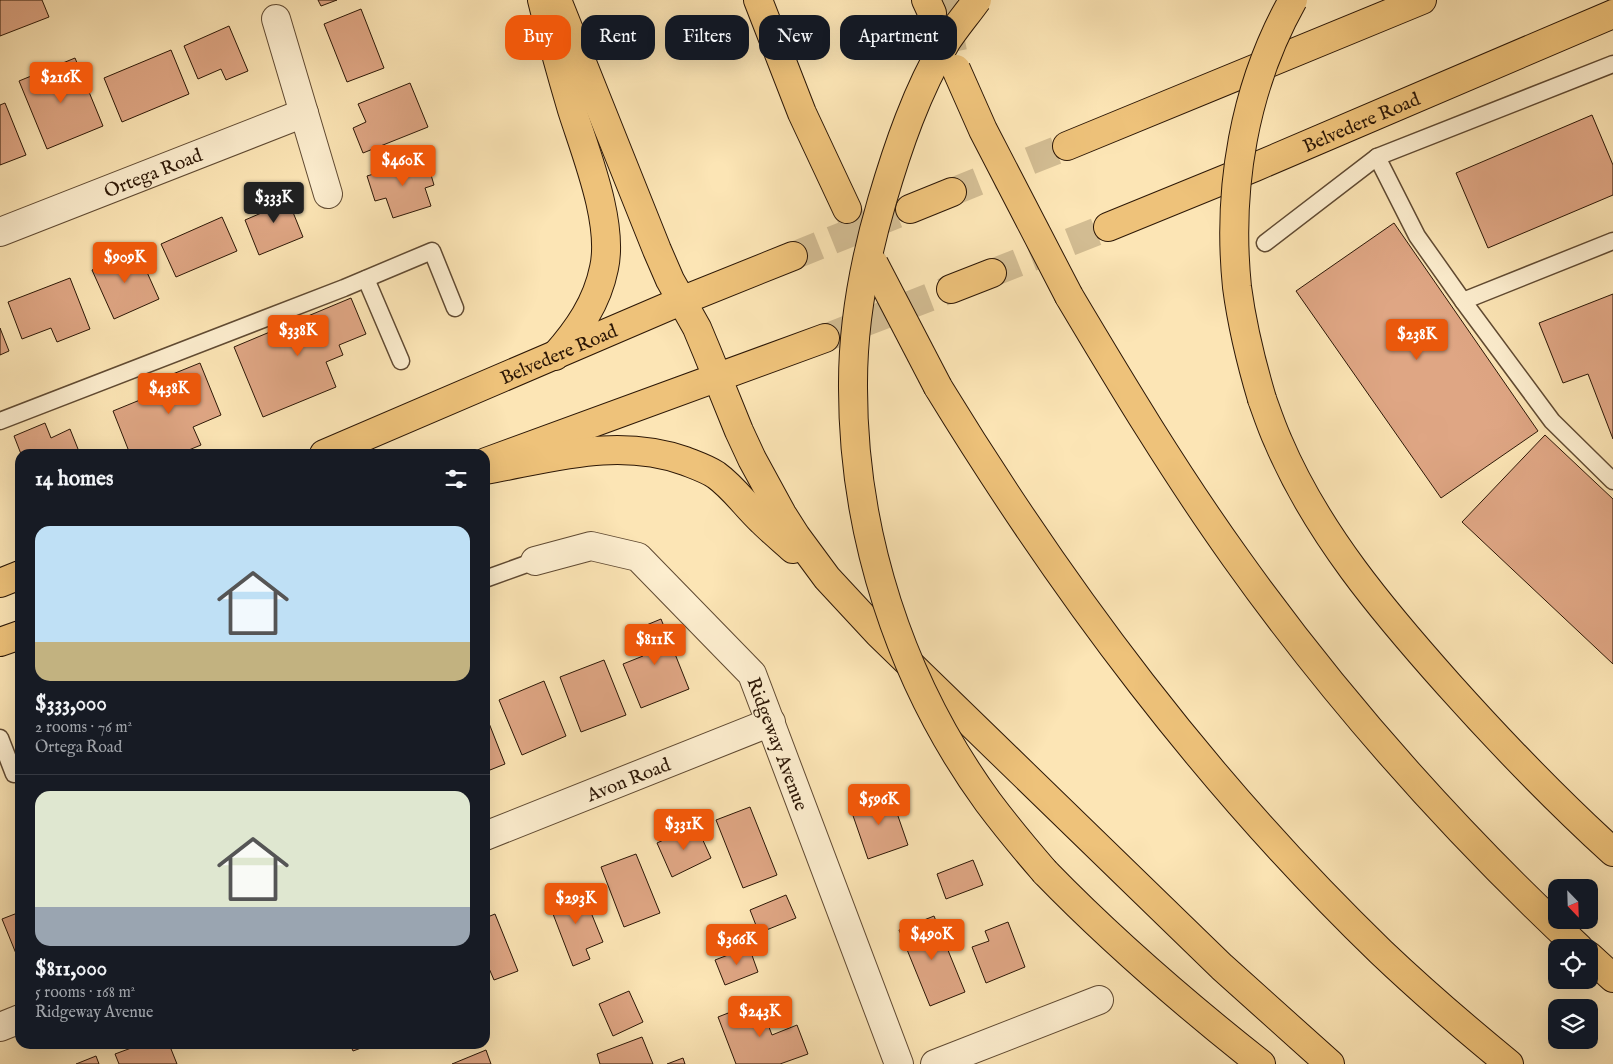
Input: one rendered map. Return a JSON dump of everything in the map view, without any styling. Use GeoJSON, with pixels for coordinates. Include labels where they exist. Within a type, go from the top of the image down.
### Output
{"type":"FeatureCollection","features":[{"type":"Feature","properties":{"kind":"main road"},"geometry":{"type":"LineString","coordinates":[[542,0],[554,49],[596,189],[605,230],[606,249],[605,267],[592,303],[574,334],[555,356]]}},
{"type":"Feature","properties":{"kind":"main road"},"geometry":{"type":"LineString","coordinates":[[557,0],[657,250],[681,301],[697,328],[739,431],[768,488],[796,536],[827,578]]}},
{"type":"Feature","properties":{"kind":"main road"},"geometry":{"type":"LineString","coordinates":[[758,0],[802,113],[847,209]]}},
{"type":"Feature","properties":{"kind":"main road"},"geometry":{"type":"LineString","coordinates":[[977,0],[947,41],[926,79],[907,125],[876,221],[864,279],[856,333],[853,382],[854,431],[866,518],[874,559],[893,620],[919,685],[939,723],[987,801],[1016,839],[1045,872],[1121,947],[1210,1024],[1261,1064]]}},
{"type":"Feature","properties":{"kind":"main road"},"geometry":{"type":"LineString","coordinates":[[1294,0],[1271,47],[1255,90],[1238,164],[1234,201],[1237,287],[1251,361],[1262,399],[1278,441],[1316,514],[1375,598],[1417,649],[1518,760],[1613,852]]}},
{"type":"Feature","properties":{"kind":"main road"},"geometry":{"type":"LineString","coordinates":[[1066,146],[1422,0]]}},
{"type":"Feature","properties":{"kind":"main road","name":"Belvedere Road"},"geometry":{"type":"LineString","coordinates":[[1108,227],[1613,14]]}},
{"type":"Feature","properties":{"kind":"main road"},"geometry":{"type":"LineString","coordinates":[[953,60],[983,130],[1069,296],[1149,430],[1235,557],[1328,680],[1428,796],[1482,854],[1570,939]]}},
{"type":"Feature","properties":{"kind":"main road"},"geometry":{"type":"LineString","coordinates":[[910,209],[952,192]]}},
{"type":"Feature","properties":{"kind":"main road","name":"Belvedere Road"},"geometry":{"type":"LineString","coordinates":[[336,449],[681,301],[793,256]]}},
{"type":"Feature","properties":{"kind":"main road"},"geometry":{"type":"LineString","coordinates":[[874,264],[938,387],[983,461],[1070,590],[1115,651],[1218,778],[1267,834],[1381,952],[1509,1064]]}},
{"type":"Feature","properties":{"kind":"main road"},"geometry":{"type":"LineString","coordinates":[[951,289],[992,273]]}},
{"type":"Feature","properties":{"kind":"main road"},"geometry":{"type":"LineString","coordinates":[[490,460],[825,338]]}},
{"type":"Feature","properties":{"kind":"main road"},"geometry":{"type":"LineString","coordinates":[[490,469],[595,450],[617,449],[661,453],[714,474],[734,490],[761,520],[827,578],[879,634],[1193,939],[1330,1064]]}},
{"type":"Feature","properties":{"kind":"main road"},"geometry":{"type":"LineString","coordinates":[[0,583],[15,577]]}},
{"type":"Feature","properties":{"kind":"main road"},"geometry":{"type":"LineString","coordinates":[[0,642],[15,637]]}},
{"type":"Feature","properties":{"kind":"main road"},"geometry":{"type":"LineString","coordinates":[[1598,964],[1613,978]]}},
{"type":"Feature","properties":{"kind":"street"},"geometry":{"type":"LineString","coordinates":[[276,19],[328,194]]}},
{"type":"Feature","properties":{"kind":"street","name":"Ortega Road"},"geometry":{"type":"LineString","coordinates":[[0,232],[304,113]]}},
{"type":"Feature","properties":{"kind":"street","name":"Ridgeway Avenue"},"geometry":{"type":"LineString","coordinates":[[536,562],[591,546],[638,557],[752,674],[899,1064]]}},
{"type":"Feature","properties":{"kind":"street","name":"Avon Road"},"geometry":{"type":"LineString","coordinates":[[490,834],[771,722]]}},
{"type":"Feature","properties":{"kind":"street"},"geometry":{"type":"LineString","coordinates":[[936,1064],[1099,1000]]}},
{"type":"Feature","properties":{"kind":"street"},"geometry":{"type":"LineString","coordinates":[[0,1027],[15,1021]]}},
{"type":"Feature","properties":{"kind":"lane"},"geometry":{"type":"LineString","coordinates":[[1265,243],[1377,157],[1613,64]]}},
{"type":"Feature","properties":{"kind":"lane"},"geometry":{"type":"LineString","coordinates":[[1377,157],[1416,236],[1463,301],[1552,421],[1613,481]]}},
{"type":"Feature","properties":{"kind":"lane"},"geometry":{"type":"LineString","coordinates":[[1463,301],[1613,241]]}},
{"type":"Feature","properties":{"kind":"lane"},"geometry":{"type":"LineString","coordinates":[[0,421],[366,279],[432,251],[455,308]]}},
{"type":"Feature","properties":{"kind":"lane"},"geometry":{"type":"LineString","coordinates":[[366,279],[401,361]]}},
{"type":"Feature","properties":{"kind":"lane"},"geometry":{"type":"LineString","coordinates":[[490,577],[536,562]]}},
{"type":"Feature","properties":{"kind":"lane"},"geometry":{"type":"LineString","coordinates":[[0,738],[11,774]]}},
{"type":"Feature","properties":{"kind":"building"},"geometry":{"type":"Polygon","coordinates":[[[0,0],[42,0],[49,17],[0,36],[0,0]]]}},
{"type":"Feature","properties":{"kind":"building"},"geometry":{"type":"Polygon","coordinates":[[[318,0],[337,0],[321,6],[318,0]]]}},
{"type":"Feature","properties":{"kind":"building"},"geometry":{"type":"Polygon","coordinates":[[[361,9],[384,68],[347,82],[324,24],[361,9]]]}},
{"type":"Feature","properties":{"kind":"building"},"geometry":{"type":"Polygon","coordinates":[[[229,26],[248,71],[226,80],[221,69],[198,79],[184,46],[229,26]]]}},
{"type":"Feature","properties":{"kind":"building"},"geometry":{"type":"Polygon","coordinates":[[[171,50],[189,94],[122,122],[104,78],[171,50]]]}},
{"type":"Feature","properties":{"kind":"building"},"geometry":{"type":"Polygon","coordinates":[[[75,58],[103,126],[47,149],[19,81],[75,58]]]}},
{"type":"Feature","properties":{"kind":"building"},"geometry":{"type":"Polygon","coordinates":[[[410,83],[428,127],[363,153],[353,128],[366,122],[358,104],[410,83]]]}},
{"type":"Feature","properties":{"kind":"building"},"geometry":{"type":"Polygon","coordinates":[[[5,103],[26,155],[0,165],[0,105],[5,103]]]}},
{"type":"Feature","properties":{"kind":"building"},"geometry":{"type":"Polygon","coordinates":[[[1592,115],[1613,165],[1613,195],[1488,248],[1456,173],[1592,115]]]}},
{"type":"Feature","properties":{"kind":"building"},"geometry":{"type":"Polygon","coordinates":[[[426,158],[434,185],[425,188],[431,206],[393,218],[386,198],[375,201],[367,176],[426,158]]]}},
{"type":"Feature","properties":{"kind":"building"},"geometry":{"type":"Polygon","coordinates":[[[284,190],[303,237],[259,255],[245,220],[266,211],[261,199],[284,190]]]}},
{"type":"Feature","properties":{"kind":"building"},"geometry":{"type":"Polygon","coordinates":[[[222,217],[237,251],[176,277],[161,244],[222,217]]]}},
{"type":"Feature","properties":{"kind":"building"},"geometry":{"type":"Polygon","coordinates":[[[1394,223],[1538,431],[1441,498],[1296,291],[1394,223]]]}},
{"type":"Feature","properties":{"kind":"building"},"geometry":{"type":"Polygon","coordinates":[[[137,250],[159,299],[114,319],[92,270],[137,250]]]}},
{"type":"Feature","properties":{"kind":"building"},"geometry":{"type":"Polygon","coordinates":[[[70,278],[90,329],[57,342],[51,328],[22,339],[8,302],[70,278]]]}},
{"type":"Feature","properties":{"kind":"building"},"geometry":{"type":"Polygon","coordinates":[[[1613,294],[1613,439],[1588,374],[1563,383],[1539,323],[1613,294]]]}},
{"type":"Feature","properties":{"kind":"building"},"geometry":{"type":"Polygon","coordinates":[[[351,298],[366,334],[339,345],[343,355],[326,362],[336,387],[263,417],[234,347],[351,298]]]}},
{"type":"Feature","properties":{"kind":"building"},"geometry":{"type":"Polygon","coordinates":[[[0,328],[9,351],[0,355],[0,328]]]}},
{"type":"Feature","properties":{"kind":"building"},"geometry":{"type":"Polygon","coordinates":[[[200,363],[221,415],[193,427],[201,445],[191,449],[128,449],[113,411],[157,393],[153,382],[200,363]]]}},
{"type":"Feature","properties":{"kind":"building"},"geometry":{"type":"Polygon","coordinates":[[[45,423],[51,438],[70,429],[78,449],[19,449],[14,436],[45,423]]]}},
{"type":"Feature","properties":{"kind":"building"},"geometry":{"type":"Polygon","coordinates":[[[1545,435],[1613,499],[1613,664],[1462,522],[1545,435]]]}},
{"type":"Feature","properties":{"kind":"building"},"geometry":{"type":"Polygon","coordinates":[[[661,619],[689,689],[641,708],[623,664],[643,656],[632,631],[661,619]]]}},
{"type":"Feature","properties":{"kind":"building"},"geometry":{"type":"Polygon","coordinates":[[[604,660],[626,715],[581,732],[560,677],[604,660]]]}},
{"type":"Feature","properties":{"kind":"building"},"geometry":{"type":"Polygon","coordinates":[[[544,681],[566,736],[522,755],[499,700],[544,681]]]}},
{"type":"Feature","properties":{"kind":"building"},"geometry":{"type":"Polygon","coordinates":[[[490,726],[505,764],[490,770],[490,726]]]}},
{"type":"Feature","properties":{"kind":"building"},"geometry":{"type":"Polygon","coordinates":[[[890,793],[908,845],[868,859],[850,807],[890,793]]]}},
{"type":"Feature","properties":{"kind":"building"},"geometry":{"type":"Polygon","coordinates":[[[750,807],[777,875],[743,888],[716,820],[750,807]]]}},
{"type":"Feature","properties":{"kind":"building"},"geometry":{"type":"Polygon","coordinates":[[[696,825],[711,858],[672,877],[657,843],[696,825]]]}},
{"type":"Feature","properties":{"kind":"building"},"geometry":{"type":"Polygon","coordinates":[[[636,854],[660,913],[624,927],[601,867],[636,854]]]}},
{"type":"Feature","properties":{"kind":"building"},"geometry":{"type":"Polygon","coordinates":[[[973,860],[983,885],[946,899],[937,874],[973,860]]]}},
{"type":"Feature","properties":{"kind":"building"},"geometry":{"type":"Polygon","coordinates":[[[581,888],[603,942],[586,949],[590,959],[573,966],[548,901],[581,888]]]}},
{"type":"Feature","properties":{"kind":"building"},"geometry":{"type":"Polygon","coordinates":[[[786,895],[796,918],[759,933],[750,910],[786,895]]]}},
{"type":"Feature","properties":{"kind":"building"},"geometry":{"type":"Polygon","coordinates":[[[15,914],[15,951],[2,919],[15,914]]]}},
{"type":"Feature","properties":{"kind":"building"},"geometry":{"type":"Polygon","coordinates":[[[495,914],[518,971],[494,980],[490,971],[490,916],[495,914]]]}},
{"type":"Feature","properties":{"kind":"building"},"geometry":{"type":"Polygon","coordinates":[[[934,916],[965,992],[930,1006],[899,930],[934,916]]]}},
{"type":"Feature","properties":{"kind":"building"},"geometry":{"type":"Polygon","coordinates":[[[1008,922],[1025,967],[986,983],[972,947],[989,941],[985,931],[1008,922]]]}},
{"type":"Feature","properties":{"kind":"building"},"geometry":{"type":"Polygon","coordinates":[[[749,947],[758,972],[725,985],[715,960],[749,947]]]}},
{"type":"Feature","properties":{"kind":"building"},"geometry":{"type":"Polygon","coordinates":[[[629,991],[643,1022],[613,1036],[599,1004],[629,991]]]}},
{"type":"Feature","properties":{"kind":"building"},"geometry":{"type":"Polygon","coordinates":[[[759,1001],[772,1035],[797,1025],[808,1054],[780,1064],[736,1064],[718,1017],[759,1001]]]}},
{"type":"Feature","properties":{"kind":"building"},"geometry":{"type":"Polygon","coordinates":[[[642,1037],[653,1064],[600,1064],[597,1054],[642,1037]]]}},
{"type":"Feature","properties":{"kind":"building"},"geometry":{"type":"Polygon","coordinates":[[[128,1049],[171,1049],[177,1064],[119,1064],[115,1054],[128,1049]]]}},
{"type":"Feature","properties":{"kind":"building"},"geometry":{"type":"Polygon","coordinates":[[[486,1050],[491,1064],[452,1064],[486,1050]]]}},
{"type":"Feature","properties":{"kind":"building"},"geometry":{"type":"Polygon","coordinates":[[[96,1056],[99,1064],[76,1064],[96,1056]]]}},
{"type":"Feature","properties":{"kind":"building"},"geometry":{"type":"Polygon","coordinates":[[[683,1058],[685,1064],[667,1064],[683,1058]]]}},
{"type":"Feature","properties":{"kind":"tunnel"},"geometry":{"type":"LineString","coordinates":[[943,0],[946,15]]}},
{"type":"Feature","properties":{"kind":"tunnel"},"geometry":{"type":"LineString","coordinates":[[952,192],[1067,146]]}},
{"type":"Feature","properties":{"kind":"tunnel"},"geometry":{"type":"LineString","coordinates":[[847,209],[874,264]]}},
{"type":"Feature","properties":{"kind":"tunnel"},"geometry":{"type":"LineString","coordinates":[[793,256],[910,209]]}},
{"type":"Feature","properties":{"kind":"tunnel"},"geometry":{"type":"LineString","coordinates":[[992,273],[1108,227]]}},
{"type":"Feature","properties":{"kind":"tunnel"},"geometry":{"type":"LineString","coordinates":[[825,338],[951,289]]}}]}
